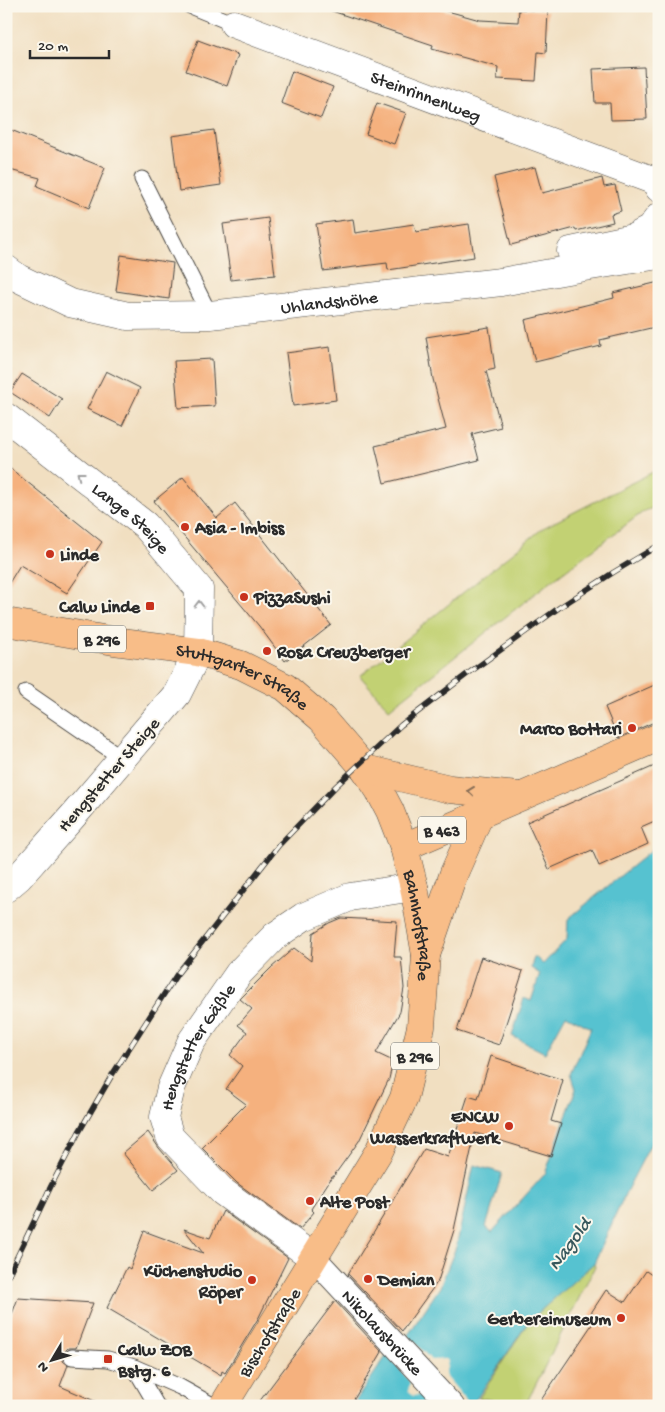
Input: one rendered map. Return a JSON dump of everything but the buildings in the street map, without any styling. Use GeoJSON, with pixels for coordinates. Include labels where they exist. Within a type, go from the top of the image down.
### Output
{"type":"FeatureCollection","features":[{"type":"Feature","properties":{"kind":"main road","name":"Stuttgarter Straße"},"geometry":{"type":"LineString","coordinates":[[6,622],[114,642],[198,652],[241,665],[285,687],[322,719],[365,769],[390,811],[404,847]]}},
{"type":"Feature","properties":{"kind":"main road","name":"Bahnhofstraße"},"geometry":{"type":"LineString","coordinates":[[314,1258],[379,1151],[404,1098],[421,1027],[426,955],[414,887],[404,847],[659,737]]}},
{"type":"Feature","properties":{"kind":"main road"},"geometry":{"type":"LineString","coordinates":[[365,769],[450,789],[519,796]]}},
{"type":"Feature","properties":{"kind":"main road"},"geometry":{"type":"LineString","coordinates":[[426,955],[454,873],[480,814]]}},
{"type":"Feature","properties":{"kind":"main road","name":"Bischofstraße"},"geometry":{"type":"LineString","coordinates":[[223,1406],[314,1258]]}},
{"type":"Feature","properties":{"kind":"street","name":"Steinrinnenweg"},"geometry":{"type":"LineString","coordinates":[[234,24],[655,181],[659,188]]}},
{"type":"Feature","properties":{"kind":"street"},"geometry":{"type":"LineString","coordinates":[[501,282],[512,264],[633,238],[650,229],[659,217]]}},
{"type":"Feature","properties":{"kind":"street","name":"Uhlandshöhe"},"geometry":{"type":"LineString","coordinates":[[6,270],[18,278],[70,303],[128,316],[210,314],[501,282],[584,266],[659,255]]}},
{"type":"Feature","properties":{"kind":"street","name":"Lange Steige"},"geometry":{"type":"LineString","coordinates":[[6,417],[145,525],[199,589],[198,652]]}},
{"type":"Feature","properties":{"kind":"street","name":"Hengstetter Steige"},"geometry":{"type":"LineString","coordinates":[[6,888],[19,877],[177,694],[198,652]]}},
{"type":"Feature","properties":{"kind":"street","name":"Hengstetter Gäßle"},"geometry":{"type":"LineString","coordinates":[[314,1258],[223,1192],[170,1137],[164,1117],[171,1088],[191,1042],[240,973],[276,936],[303,917],[350,897],[414,887]]}},
{"type":"Feature","properties":{"kind":"street","name":"Nikolausbrücke"},"geometry":{"type":"LineString","coordinates":[[314,1258],[394,1341],[452,1406]]}},
{"type":"Feature","properties":{"kind":"lane","name":"Steinrinnenweg"},"geometry":{"type":"LineString","coordinates":[[190,6],[234,24]]}},
{"type":"Feature","properties":{"kind":"lane"},"geometry":{"type":"LineString","coordinates":[[142,179],[210,314]]}},
{"type":"Feature","properties":{"kind":"lane"},"geometry":{"type":"LineString","coordinates":[[26,692],[122,758]]}},
{"type":"Feature","properties":{"kind":"lane"},"geometry":{"type":"LineString","coordinates":[[72,1358],[108,1358],[180,1387],[214,1406]]}},
{"type":"Feature","properties":{"kind":"lane"},"geometry":{"type":"LineString","coordinates":[[134,1368],[157,1406]]}},
{"type":"Feature","properties":{"kind":"green space"},"geometry":{"type":"Polygon","coordinates":[[[659,469],[659,505],[643,512],[551,581],[389,709],[360,676],[543,528],[659,469]]]}},
{"type":"Feature","properties":{"kind":"green space"},"geometry":{"type":"Polygon","coordinates":[[[594,1263],[595,1266],[525,1406],[493,1406],[492,1400],[479,1398],[529,1321],[594,1263]]]}},
{"type":"Feature","properties":{"kind":"water","name":"Nagold"},"geometry":{"type":"Polygon","coordinates":[[[659,844],[659,1128],[626,1192],[594,1263],[529,1321],[477,1398],[469,1406],[352,1406],[387,1355],[410,1332],[440,1287],[456,1247],[474,1165],[502,1173],[486,1227],[492,1232],[545,1174],[576,1089],[571,1074],[591,1028],[566,1015],[545,1053],[512,1036],[524,998],[531,1001],[540,974],[531,968],[534,956],[543,964],[567,939],[568,919],[659,844]]]}},
{"type":"Feature","properties":{"kind":"pier"},"geometry":{"type":"Polygon","coordinates":[[[406,1333],[431,1360],[446,1359],[448,1361],[445,1375],[471,1406],[432,1406],[423,1395],[413,1396],[408,1391],[410,1382],[386,1352],[406,1333]]]}},
{"type":"Feature","properties":{"kind":"railway"},"geometry":{"type":"LineString","coordinates":[[6,1280],[51,1186],[112,1075],[177,974],[279,845],[336,786],[401,725],[560,607],[659,545]]}},
{"type":"Feature","properties":{"kind":"place","name":"Asia - Imbiss"},"geometry":{"type":"Point","coordinates":[185,527]}},
{"type":"Feature","properties":{"kind":"place","name":"Linde"},"geometry":{"type":"Point","coordinates":[50,554]}},
{"type":"Feature","properties":{"kind":"place","name":"PizzaSushi"},"geometry":{"type":"Point","coordinates":[244,597]}},
{"type":"Feature","properties":{"kind":"place","name":"Calw Linde"},"geometry":{"type":"Point","coordinates":[150,606]}},
{"type":"Feature","properties":{"kind":"place","name":"Rosa Creuzberger"},"geometry":{"type":"Point","coordinates":[267,651]}},
{"type":"Feature","properties":{"kind":"place","name":"Marco Bottari"},"geometry":{"type":"Point","coordinates":[632,728]}},
{"type":"Feature","properties":{"kind":"place","name":"ENCW Wasserkraftwerk"},"geometry":{"type":"Point","coordinates":[509,1126]}},
{"type":"Feature","properties":{"kind":"place","name":"Alte Post"},"geometry":{"type":"Point","coordinates":[310,1201]}},
{"type":"Feature","properties":{"kind":"place","name":"Demian"},"geometry":{"type":"Point","coordinates":[368,1279]}},
{"type":"Feature","properties":{"kind":"place","name":"Küchenstudio Röper"},"geometry":{"type":"Point","coordinates":[252,1280]}},
{"type":"Feature","properties":{"kind":"place","name":"Gerbereimuseum"},"geometry":{"type":"Point","coordinates":[621,1318]}},
{"type":"Feature","properties":{"kind":"place","name":"Calw ZOB Bstg. 6"},"geometry":{"type":"Point","coordinates":[108,1359]}}]}
